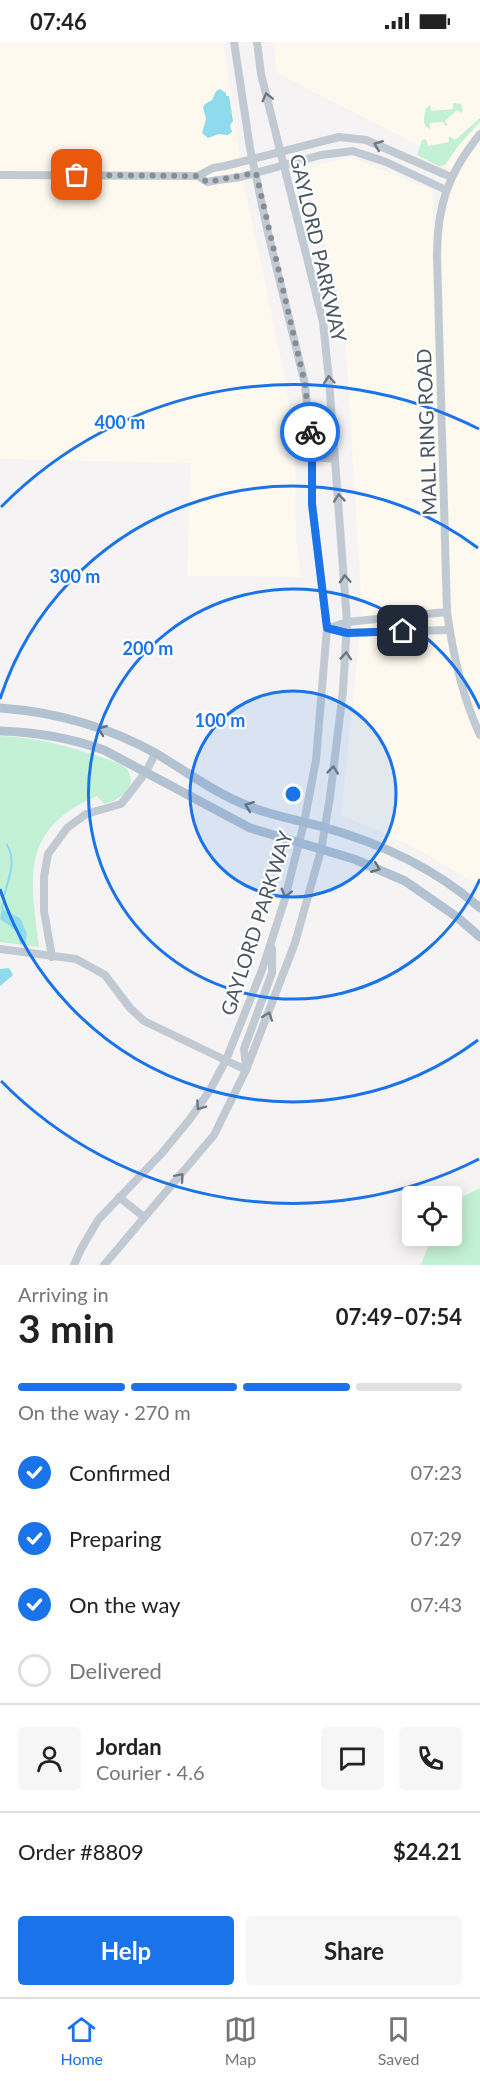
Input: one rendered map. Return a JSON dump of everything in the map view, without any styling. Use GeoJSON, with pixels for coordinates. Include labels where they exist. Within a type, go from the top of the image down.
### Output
{"type":"FeatureCollection","features":[{"type":"Feature","properties":{"kind":"main road"},"geometry":{"type":"LineString","coordinates":[[0,708],[24,710],[75,720],[126,739],[230,798],[278,817],[325,828],[405,857],[447,881],[480,908]]}},
{"type":"Feature","properties":{"kind":"main road"},"geometry":{"type":"LineString","coordinates":[[0,731],[32,732],[79,741],[104,750],[249,828],[354,859],[405,881],[457,917],[480,937]]}},
{"type":"Feature","properties":{"kind":"street","name":"GAYLORD PARKWAY"},"geometry":{"type":"LineString","coordinates":[[74,1265],[98,1220],[162,1153],[190,1119],[210,1090],[226,1060],[254,992],[271,941],[299,844],[316,760],[327,628],[312,504],[312,457],[305,384],[253,159],[234,42]]}},
{"type":"Feature","properties":{"kind":"street","name":"GAYLORD PARKWAY"},"geometry":{"type":"LineString","coordinates":[[104,1265],[214,1136],[246,1070],[295,943],[321,850],[343,691],[348,622],[342,526],[322,322],[261,74],[257,42]]}},
{"type":"Feature","properties":{"kind":"street","name":"MALL RING ROAD"},"geometry":{"type":"LineString","coordinates":[[480,134],[463,154],[451,177],[440,211],[437,231],[447,612],[464,696],[480,735]]}},
{"type":"Feature","properties":{"kind":"street"},"geometry":{"type":"LineString","coordinates":[[0,175],[198,176],[213,168],[339,137],[366,140],[451,177]]}},
{"type":"Feature","properties":{"kind":"street"},"geometry":{"type":"LineString","coordinates":[[198,176],[207,182],[256,173],[321,155],[353,151],[386,162],[446,190]]}},
{"type":"Feature","properties":{"kind":"street"},"geometry":{"type":"LineString","coordinates":[[400,168],[406,156]]}},
{"type":"Feature","properties":{"kind":"street"},"geometry":{"type":"LineString","coordinates":[[312,457],[335,459]]}},
{"type":"Feature","properties":{"kind":"street"},"geometry":{"type":"LineString","coordinates":[[327,628],[348,622],[447,612]]}},
{"type":"Feature","properties":{"kind":"street"},"geometry":{"type":"LineString","coordinates":[[327,628],[347,633],[449,630]]}},
{"type":"Feature","properties":{"kind":"street"},"geometry":{"type":"LineString","coordinates":[[52,957],[44,911],[44,876],[48,854],[67,828],[86,814],[121,804],[146,772],[155,754]]}},
{"type":"Feature","properties":{"kind":"street"},"geometry":{"type":"LineString","coordinates":[[246,1070],[244,1048],[273,973],[271,941]]}},
{"type":"Feature","properties":{"kind":"street"},"geometry":{"type":"LineString","coordinates":[[0,949],[76,959],[105,975],[130,1008],[144,1021],[246,1070]]}},
{"type":"Feature","properties":{"kind":"street"},"geometry":{"type":"LineString","coordinates":[[119,1197],[144,1217]]}},
{"type":"Feature","properties":{"kind":"shaded area"},"geometry":{"type":"Polygon","coordinates":[[[0,42],[223,42],[244,183],[283,369],[295,444],[296,538],[301,577],[187,576],[191,463],[0,459],[0,42]]]}},
{"type":"Feature","properties":{"kind":"shaded area"},"geometry":{"type":"Polygon","coordinates":[[[273,42],[480,42],[480,886],[410,845],[341,815],[362,612],[341,300],[305,168],[350,157],[433,190],[435,350],[447,160],[277,73],[273,42]]]}},
{"type":"Feature","properties":{"kind":"green space"},"geometry":{"type":"Polygon","coordinates":[[[453,103],[461,104],[463,110],[461,113],[457,110],[445,121],[448,125],[445,126],[443,122],[430,123],[430,129],[425,126],[424,114],[428,106],[430,105],[431,111],[453,109],[453,103]]]}},
{"type":"Feature","properties":{"kind":"green space"},"geometry":{"type":"Polygon","coordinates":[[[480,118],[480,122],[445,165],[439,166],[417,155],[422,140],[426,139],[428,146],[449,142],[449,136],[455,140],[480,118]]]}},
{"type":"Feature","properties":{"kind":"green space"},"geometry":{"type":"Polygon","coordinates":[[[0,736],[51,743],[111,760],[126,768],[131,779],[128,789],[119,798],[104,804],[97,796],[72,809],[54,824],[42,840],[36,857],[33,877],[39,947],[0,942],[0,736]]]}},
{"type":"Feature","properties":{"kind":"green space"},"geometry":{"type":"Polygon","coordinates":[[[480,1188],[480,1265],[421,1265],[428,1246],[462,1246],[462,1197],[480,1188]]]}},
{"type":"Feature","properties":{"kind":"water"},"geometry":{"type":"Polygon","coordinates":[[[220,89],[226,93],[226,96],[229,96],[233,121],[230,125],[232,132],[228,135],[219,134],[208,138],[202,133],[206,119],[203,107],[220,89]]]}},
{"type":"Feature","properties":{"kind":"water"},"geometry":{"type":"Polygon","coordinates":[[[2,908],[20,918],[27,934],[25,945],[20,944],[11,926],[0,919],[2,908]]]}},
{"type":"Feature","properties":{"kind":"water"},"geometry":{"type":"Polygon","coordinates":[[[9,968],[13,975],[0,986],[0,969],[9,968]]]}},
{"type":"Feature","properties":{"kind":"waterway"},"geometry":{"type":"LineString","coordinates":[[4,896],[12,864],[7,845]]}},
{"type":"Feature","properties":{"kind":"waterway"},"geometry":{"type":"LineString","coordinates":[[2,908],[3,903]]}},
{"type":"Feature","properties":{"kind":"way so far"},"geometry":{"type":"LineString","coordinates":[[77,175],[198,176],[207,182],[256,173],[268,233],[294,330],[305,384],[310,432]]}},
{"type":"Feature","properties":{"kind":"route"},"geometry":{"type":"LineString","coordinates":[[310,432],[312,504],[327,628],[347,633],[403,631]]}}]}
